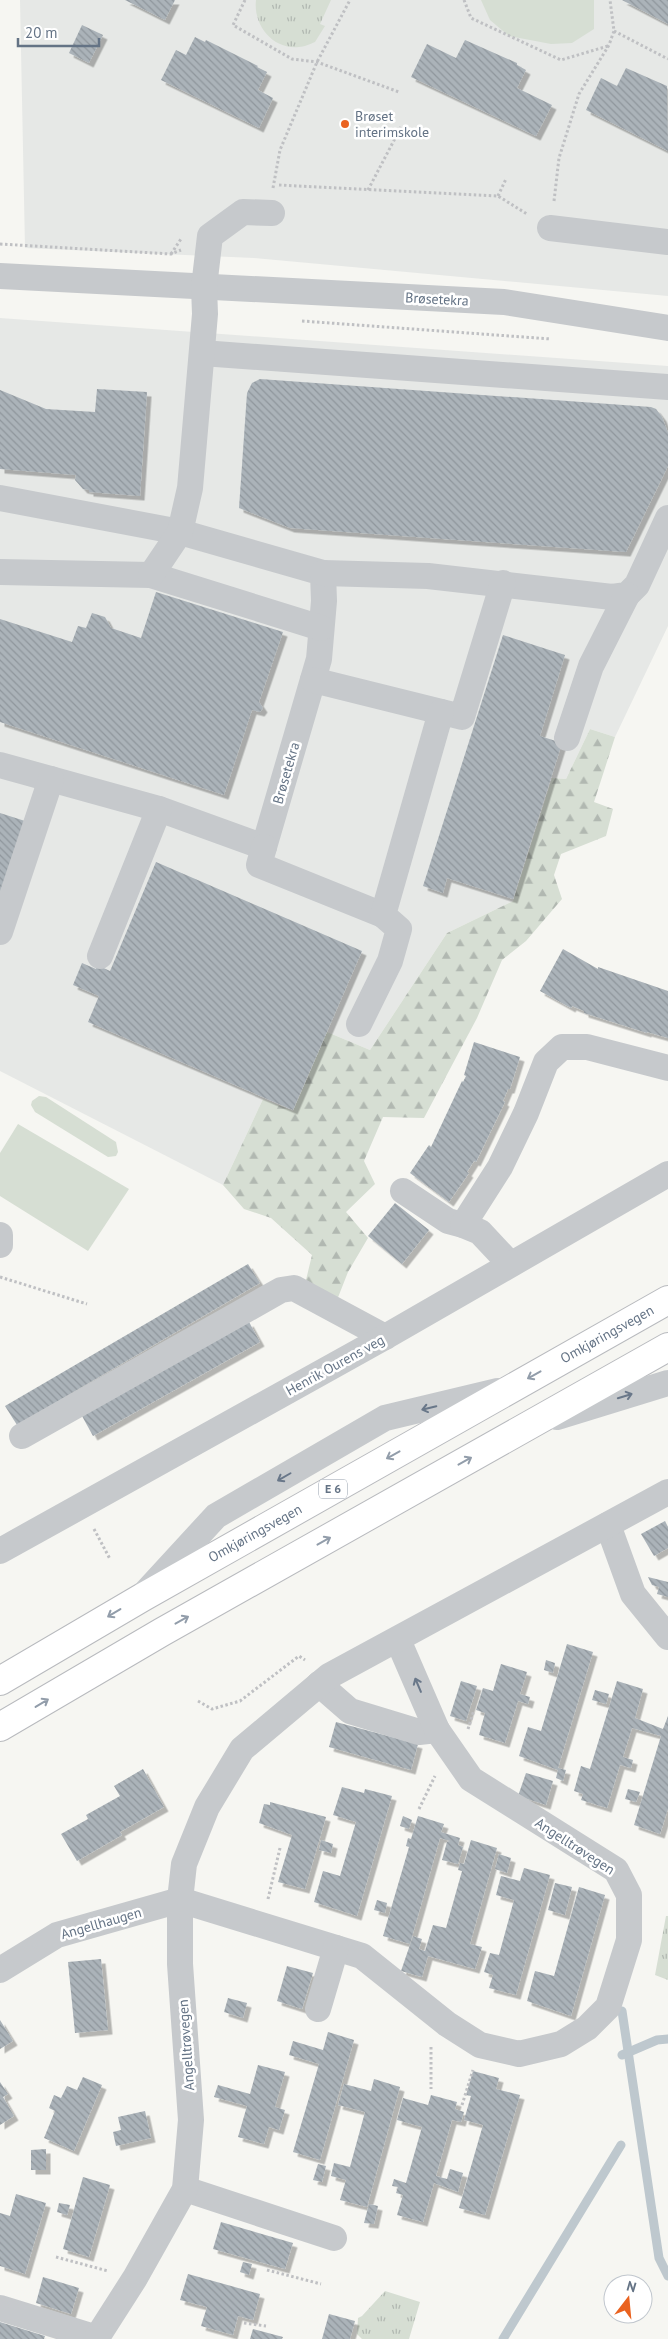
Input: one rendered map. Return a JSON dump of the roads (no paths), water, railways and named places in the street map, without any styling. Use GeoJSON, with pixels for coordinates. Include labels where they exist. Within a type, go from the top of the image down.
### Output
{"type":"FeatureCollection","features":[{"type":"Feature","properties":{"kind":"highway","name":"Omkjøringsvegen"},"geometry":{"type":"LineString","coordinates":[[0,1681],[143,1597],[668,1300]]}},
{"type":"Feature","properties":{"kind":"highway"},"geometry":{"type":"LineString","coordinates":[[0,1727],[162,1632],[668,1346]]}},
{"type":"Feature","properties":{"kind":"street"},"geometry":{"type":"LineString","coordinates":[[151,575],[180,532],[190,488],[205,314],[198,234],[243,212],[272,213]]}},
{"type":"Feature","properties":{"kind":"street"},"geometry":{"type":"LineString","coordinates":[[550,228],[668,242]]}},
{"type":"Feature","properties":{"kind":"street","name":"Brøsetekra"},"geometry":{"type":"LineString","coordinates":[[0,276],[504,302],[668,328]]}},
{"type":"Feature","properties":{"kind":"street"},"geometry":{"type":"LineString","coordinates":[[202,353],[668,387]]}},
{"type":"Feature","properties":{"kind":"street"},"geometry":{"type":"LineString","coordinates":[[0,498],[180,532],[323,573],[428,576],[503,583],[612,597],[627,595]]}},
{"type":"Feature","properties":{"kind":"street"},"geometry":{"type":"LineString","coordinates":[[567,738],[592,666],[627,595],[638,585],[668,518]]}},
{"type":"Feature","properties":{"kind":"street"},"geometry":{"type":"LineString","coordinates":[[0,572],[151,575],[321,628]]}},
{"type":"Feature","properties":{"kind":"street","name":"Brøsetekra"},"geometry":{"type":"LineString","coordinates":[[323,573],[324,601],[319,659],[259,865],[382,915]]}},
{"type":"Feature","properties":{"kind":"street"},"geometry":{"type":"LineString","coordinates":[[313,680],[462,717],[503,583]]}},
{"type":"Feature","properties":{"kind":"street"},"geometry":{"type":"LineString","coordinates":[[359,1024],[390,961],[398,929],[382,915],[441,712]]}},
{"type":"Feature","properties":{"kind":"street"},"geometry":{"type":"LineString","coordinates":[[0,765],[159,809],[264,847]]}},
{"type":"Feature","properties":{"kind":"street"},"geometry":{"type":"LineString","coordinates":[[0,932],[51,779]]}},
{"type":"Feature","properties":{"kind":"street"},"geometry":{"type":"LineString","coordinates":[[100,956],[159,809]]}},
{"type":"Feature","properties":{"kind":"street"},"geometry":{"type":"LineString","coordinates":[[464,1225],[500,1167],[526,1113],[546,1062],[562,1047],[587,1047],[668,1068]]}},
{"type":"Feature","properties":{"kind":"street","name":"Henrik Ourens veg"},"geometry":{"type":"LineString","coordinates":[[0,1551],[385,1337],[668,1174]]}},
{"type":"Feature","properties":{"kind":"street"},"geometry":{"type":"LineString","coordinates":[[403,1191],[448,1221],[480,1232],[510,1264]]}},
{"type":"Feature","properties":{"kind":"street"},"geometry":{"type":"LineString","coordinates":[[0,1236],[0,1245]]}},
{"type":"Feature","properties":{"kind":"street"},"geometry":{"type":"LineString","coordinates":[[22,1436],[281,1290],[294,1288],[385,1337]]}},
{"type":"Feature","properties":{"kind":"street"},"geometry":{"type":"LineString","coordinates":[[528,1426],[668,1383]]}},
{"type":"Feature","properties":{"kind":"street"},"geometry":{"type":"LineString","coordinates":[[143,1597],[216,1516],[385,1418],[511,1388]]}},
{"type":"Feature","properties":{"kind":"street","name":"Angelltrøvegen"},"geometry":{"type":"LineString","coordinates":[[96,2338],[135,2278],[185,2189],[191,2120],[180,1964],[180,1900],[184,1864],[207,1807],[242,1749],[324,1680],[668,1492]]}},
{"type":"Feature","properties":{"kind":"street"},"geometry":{"type":"LineString","coordinates":[[608,1525],[633,1594],[668,1637]]}},
{"type":"Feature","properties":{"kind":"street","name":"Angelltrøvegen"},"geometry":{"type":"LineString","coordinates":[[180,1900],[362,1956],[447,2024],[480,2044],[519,2054],[561,2044],[587,2028],[608,2007],[629,1940],[629,1895],[616,1870],[471,1779],[437,1730],[398,1640]]}},
{"type":"Feature","properties":{"kind":"street"},"geometry":{"type":"LineString","coordinates":[[324,1680],[350,1711],[419,1732],[437,1730]]}},
{"type":"Feature","properties":{"kind":"street","name":"Angellhaugen"},"geometry":{"type":"LineString","coordinates":[[0,1970],[57,1935],[180,1900]]}},
{"type":"Feature","properties":{"kind":"street"},"geometry":{"type":"LineString","coordinates":[[318,2009],[336,1948]]}},
{"type":"Feature","properties":{"kind":"street"},"geometry":{"type":"LineString","coordinates":[[185,2189],[334,2238]]}},
{"type":"Feature","properties":{"kind":"street"},"geometry":{"type":"LineString","coordinates":[[0,2308],[96,2338]]}},
{"type":"Feature","properties":{"kind":"waterway"},"geometry":{"type":"LineString","coordinates":[[622,2011],[659,2258],[668,2276]]}},
{"type":"Feature","properties":{"kind":"waterway"},"geometry":{"type":"LineString","coordinates":[[622,2055],[657,2040],[668,2039]]}},
{"type":"Feature","properties":{"kind":"waterway"},"geometry":{"type":"LineString","coordinates":[[503,2339],[621,2145]]}},
{"type":"Feature","properties":{"kind":"place","name":"Brøset interimskole"},"geometry":{"type":"Point","coordinates":[345,124]}}]}
